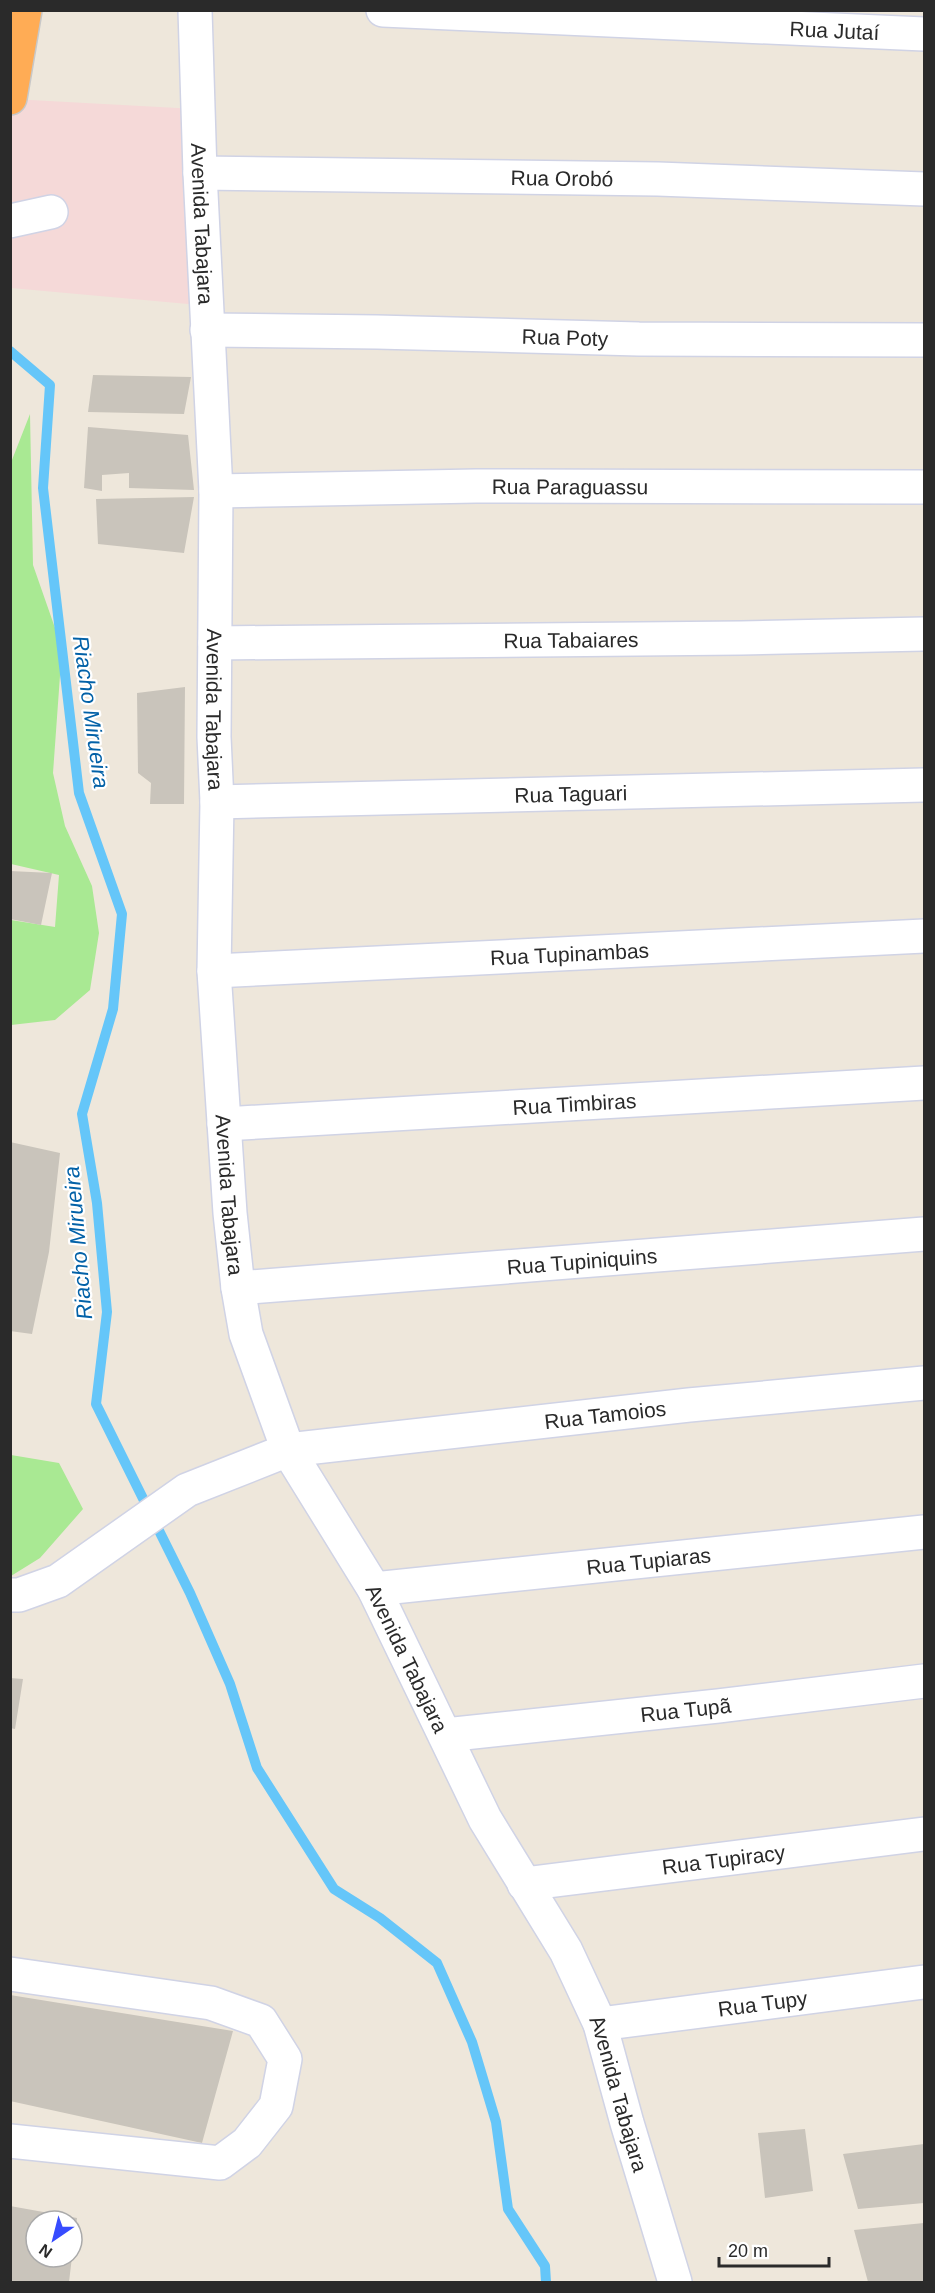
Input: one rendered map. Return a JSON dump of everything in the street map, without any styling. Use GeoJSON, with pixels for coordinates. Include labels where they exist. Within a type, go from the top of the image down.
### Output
{"type":"FeatureCollection","features":[{"type":"Feature","properties":{"kind":"highway"},"geometry":{"type":"LineString","coordinates":[[10,98],[25,10]]}},
{"type":"Feature","properties":{"kind":"street","name":"Avenida Tabajara"},"geometry":{"type":"LineString","coordinates":[[195,10],[200,173],[216,491],[214,737],[218,802],[214,971],[230,1213],[238,1288],[246,1334],[288,1450],[374,1589],[485,1819],[566,1951],[600,2024],[675,2283]]}},
{"type":"Feature","properties":{"kind":"street","name":"Rua Jutaí"},"geometry":{"type":"LineString","coordinates":[[383,10],[924,34]]}},
{"type":"Feature","properties":{"kind":"street","name":"Rua Orobó"},"geometry":{"type":"LineString","coordinates":[[200,173],[658,179],[924,189]]}},
{"type":"Feature","properties":{"kind":"street"},"geometry":{"type":"LineString","coordinates":[[10,221],[51,212]]}},
{"type":"Feature","properties":{"kind":"street","name":"Rua Poty"},"geometry":{"type":"LineString","coordinates":[[207,330],[639,339],[924,340]]}},
{"type":"Feature","properties":{"kind":"street","name":"Rua Paraguassu"},"geometry":{"type":"LineString","coordinates":[[216,491],[476,486],[924,487]]}},
{"type":"Feature","properties":{"kind":"street","name":"Rua Tabaiares"},"geometry":{"type":"LineString","coordinates":[[215,643],[924,634]]}},
{"type":"Feature","properties":{"kind":"street","name":"Rua Taguari"},"geometry":{"type":"LineString","coordinates":[[218,802],[924,785]]}},
{"type":"Feature","properties":{"kind":"street","name":"Rua Tupinambas"},"geometry":{"type":"LineString","coordinates":[[214,971],[924,936]]}},
{"type":"Feature","properties":{"kind":"street","name":"Rua Timbiras"},"geometry":{"type":"LineString","coordinates":[[224,1124],[924,1083]]}},
{"type":"Feature","properties":{"kind":"street","name":"Rua Tupiniquins"},"geometry":{"type":"LineString","coordinates":[[238,1288],[924,1234]]}},
{"type":"Feature","properties":{"kind":"street","name":"Rua Tamoios"},"geometry":{"type":"LineString","coordinates":[[10,1595],[19,1595],[58,1581],[187,1490],[288,1450],[689,1405],[924,1383]]}},
{"type":"Feature","properties":{"kind":"street","name":"Rua Tupiaras"},"geometry":{"type":"LineString","coordinates":[[374,1589],[924,1532]]}},
{"type":"Feature","properties":{"kind":"street","name":"Rua Tupã"},"geometry":{"type":"LineString","coordinates":[[446,1735],[924,1681]]}},
{"type":"Feature","properties":{"kind":"street","name":"Rua Tupiracy"},"geometry":{"type":"LineString","coordinates":[[524,1884],[924,1834]]}},
{"type":"Feature","properties":{"kind":"street"},"geometry":{"type":"LineString","coordinates":[[10,1974],[211,2003],[261,2021],[285,2059],[276,2106],[247,2144],[220,2163],[10,2141]]}},
{"type":"Feature","properties":{"kind":"street","name":"Rua Tupy"},"geometry":{"type":"LineString","coordinates":[[600,2024],[924,1982]]}},
{"type":"Feature","properties":{"kind":"shaded area"},"geometry":{"type":"Polygon","coordinates":[[[12,99],[196,109],[210,306],[11,288],[12,99]]]}},
{"type":"Feature","properties":{"kind":"green space"},"geometry":{"type":"Polygon","coordinates":[[[30,414],[33,565],[62,648],[53,773],[65,826],[92,886],[99,933],[90,990],[55,1020],[11,1025],[11,920],[55,927],[59,875],[11,864],[10,465],[30,414]]]}},
{"type":"Feature","properties":{"kind":"green space"},"geometry":{"type":"Polygon","coordinates":[[[11,1455],[59,1463],[83,1509],[40,1558],[11,1576],[11,1455]]]}},
{"type":"Feature","properties":{"kind":"building"},"geometry":{"type":"Polygon","coordinates":[[[93,375],[191,377],[184,414],[88,412],[93,375]]]}},
{"type":"Feature","properties":{"kind":"building"},"geometry":{"type":"Polygon","coordinates":[[[88,427],[188,435],[194,490],[129,488],[129,473],[102,475],[102,491],[84,488],[88,427]]]}},
{"type":"Feature","properties":{"kind":"building"},"geometry":{"type":"Polygon","coordinates":[[[194,497],[184,553],[98,544],[96,499],[194,497]]]}},
{"type":"Feature","properties":{"kind":"building"},"geometry":{"type":"Polygon","coordinates":[[[185,687],[184,804],[150,804],[151,783],[138,773],[137,693],[185,687]]]}},
{"type":"Feature","properties":{"kind":"building"},"geometry":{"type":"Polygon","coordinates":[[[10,871],[52,873],[41,925],[10,919],[10,871]]]}},
{"type":"Feature","properties":{"kind":"building"},"geometry":{"type":"Polygon","coordinates":[[[10,1142],[60,1153],[49,1252],[32,1334],[10,1331],[10,1142]]]}},
{"type":"Feature","properties":{"kind":"building"},"geometry":{"type":"Polygon","coordinates":[[[10,1678],[23,1679],[15,1729],[10,1728],[10,1678]]]}},
{"type":"Feature","properties":{"kind":"building"},"geometry":{"type":"Polygon","coordinates":[[[10,1995],[233,2031],[202,2143],[10,2101],[10,1995]]]}},
{"type":"Feature","properties":{"kind":"building"},"geometry":{"type":"Polygon","coordinates":[[[805,2129],[813,2191],[765,2198],[758,2133],[805,2129]]]}},
{"type":"Feature","properties":{"kind":"building"},"geometry":{"type":"Polygon","coordinates":[[[924,2144],[924,2203],[858,2209],[843,2154],[924,2144]]]}},
{"type":"Feature","properties":{"kind":"building"},"geometry":{"type":"Polygon","coordinates":[[[10,2206],[27,2209],[24,2209],[24,2269],[71,2269],[69,2282],[10,2282],[10,2206]]]}},
{"type":"Feature","properties":{"kind":"building"},"geometry":{"type":"Polygon","coordinates":[[[924,2223],[924,2282],[868,2282],[854,2230],[924,2223]]]}},
{"type":"Feature","properties":{"kind":"waterway","name":"Riacho Mirueira"},"geometry":{"type":"LineString","coordinates":[[10,351],[50,385],[43,488],[79,793],[122,914],[113,1009],[82,1114],[97,1203],[107,1312],[96,1404],[190,1593],[230,1684],[257,1768],[334,1889],[380,1918],[437,1963],[472,2042],[496,2122],[508,2209],[545,2266],[546,2282]]}}]}
